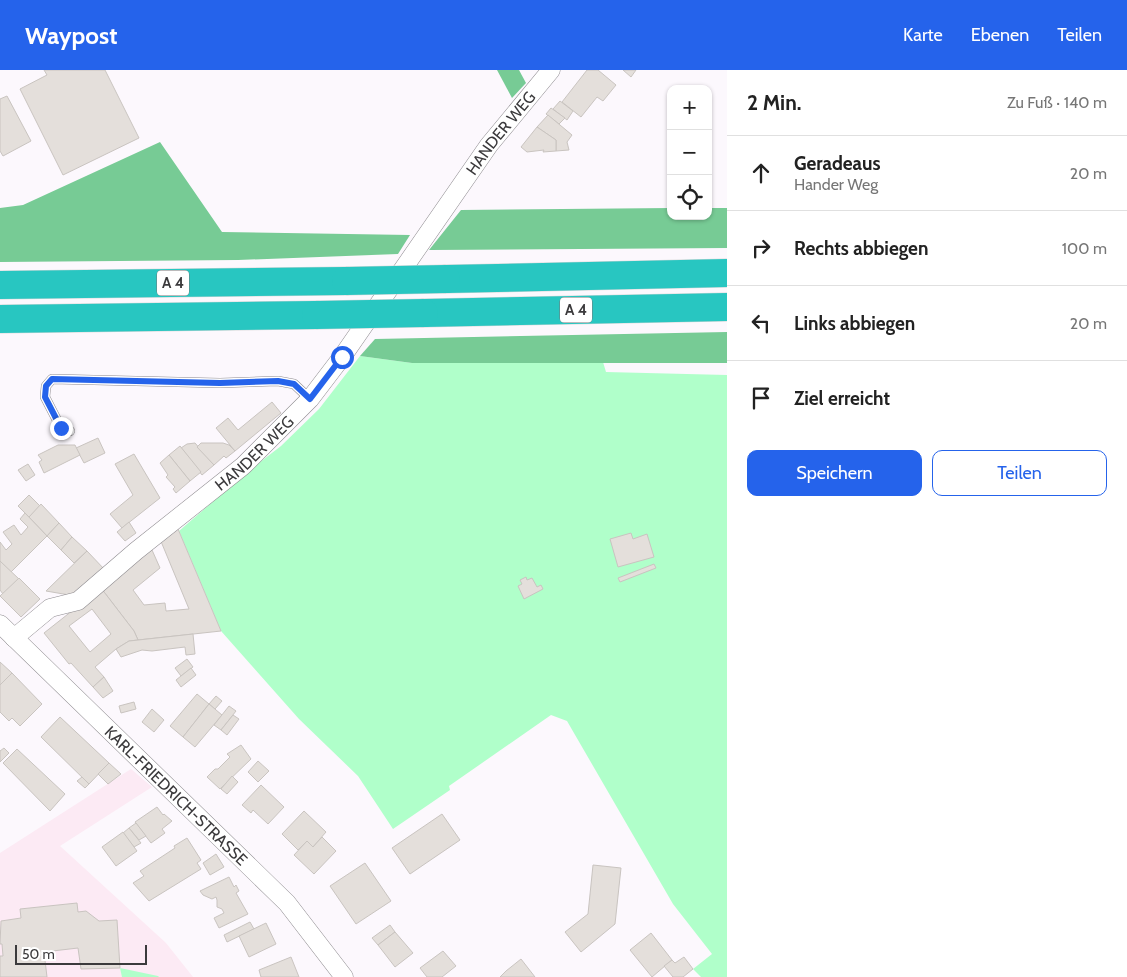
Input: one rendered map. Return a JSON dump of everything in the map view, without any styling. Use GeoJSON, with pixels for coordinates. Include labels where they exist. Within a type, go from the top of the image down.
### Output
{"type":"FeatureCollection","features":[{"type":"Feature","properties":{"kind":"highway","name":"A 4"},"geometry":{"type":"LineString","coordinates":[[0,284],[346,281],[727,273]]}},
{"type":"Feature","properties":{"kind":"highway","name":"A 4"},"geometry":{"type":"LineString","coordinates":[[0,319],[316,316],[727,307]]}},
{"type":"Feature","properties":{"kind":"street","name":"HANDER WEG"},"geometry":{"type":"LineString","coordinates":[[14,638],[50,608],[78,601],[136,551],[243,466],[310,399],[348,349],[488,145],[551,70]]}},
{"type":"Feature","properties":{"kind":"street","name":"KARL-FRIEDRICH-STRASSE"},"geometry":{"type":"LineString","coordinates":[[0,624],[287,903],[344,977]]}},
{"type":"Feature","properties":{"kind":"lane"},"geometry":{"type":"LineString","coordinates":[[70,431],[61,428],[45,397],[46,386],[52,379],[212,383],[278,381],[294,384],[310,399]]}},
{"type":"Feature","properties":{"kind":"shaded area"},"geometry":{"type":"Polygon","coordinates":[[[131,769],[152,787],[60,846],[166,943],[193,977],[0,977],[0,853],[131,769]]]}},
{"type":"Feature","properties":{"kind":"green space"},"geometry":{"type":"Polygon","coordinates":[[[497,70],[519,70],[526,83],[512,98],[497,70]]]}},
{"type":"Feature","properties":{"kind":"green space"},"geometry":{"type":"Polygon","coordinates":[[[160,142],[222,232],[410,235],[398,254],[238,260],[0,262],[0,208],[23,205],[160,142]]]}},
{"type":"Feature","properties":{"kind":"green space"},"geometry":{"type":"Polygon","coordinates":[[[667,208],[667,220],[712,220],[712,208],[727,208],[727,248],[429,250],[461,210],[667,208]]]}},
{"type":"Feature","properties":{"kind":"green space"},"geometry":{"type":"Polygon","coordinates":[[[727,332],[727,363],[412,363],[360,356],[375,339],[727,332]]]}},
{"type":"Feature","properties":{"kind":"green space"},"geometry":{"type":"Polygon","coordinates":[[[360,356],[412,363],[603,362],[606,372],[727,375],[727,977],[701,977],[693,969],[712,954],[673,904],[567,721],[551,715],[449,786],[450,790],[393,829],[358,776],[299,719],[221,631],[179,531],[246,473],[281,446],[319,409],[360,356]]]}},
{"type":"Feature","properties":{"kind":"green space"},"geometry":{"type":"Polygon","coordinates":[[[120,968],[158,976],[159,977],[122,977],[120,968]]]}},
{"type":"Feature","properties":{"kind":"building"},"geometry":{"type":"Polygon","coordinates":[[[44,70],[105,70],[139,138],[63,175],[20,89],[47,75],[44,70]]]}},
{"type":"Feature","properties":{"kind":"building"},"geometry":{"type":"Polygon","coordinates":[[[587,70],[598,70],[616,85],[603,101],[597,97],[581,117],[562,102],[587,70]]]}},
{"type":"Feature","properties":{"kind":"building"},"geometry":{"type":"Polygon","coordinates":[[[623,70],[636,70],[631,77],[623,70]]]}},
{"type":"Feature","properties":{"kind":"building"},"geometry":{"type":"Polygon","coordinates":[[[7,96],[31,141],[3,156],[0,151],[0,99],[7,96]]]}},
{"type":"Feature","properties":{"kind":"building"},"geometry":{"type":"Polygon","coordinates":[[[560,101],[573,111],[567,120],[553,109],[560,101]]]}},
{"type":"Feature","properties":{"kind":"building"},"geometry":{"type":"Polygon","coordinates":[[[551,108],[565,118],[559,124],[546,114],[551,108]]]}},
{"type":"Feature","properties":{"kind":"building"},"geometry":{"type":"Polygon","coordinates":[[[548,115],[572,135],[567,142],[569,150],[556,151],[556,140],[537,127],[548,115]]]}},
{"type":"Feature","properties":{"kind":"building"},"geometry":{"type":"Polygon","coordinates":[[[537,127],[556,140],[556,151],[527,152],[521,147],[537,127]]]}},
{"type":"Feature","properties":{"kind":"building"},"geometry":{"type":"Polygon","coordinates":[[[272,402],[281,413],[235,451],[216,428],[228,418],[238,430],[272,402]]]}},
{"type":"Feature","properties":{"kind":"building"},"geometry":{"type":"Polygon","coordinates":[[[98,438],[105,453],[84,463],[76,448],[98,438]]]}},
{"type":"Feature","properties":{"kind":"building"},"geometry":{"type":"Polygon","coordinates":[[[195,443],[214,465],[202,475],[181,448],[187,444],[195,443]]]}},
{"type":"Feature","properties":{"kind":"building"},"geometry":{"type":"Polygon","coordinates":[[[201,443],[223,443],[229,445],[235,451],[226,458],[224,456],[214,465],[197,447],[201,443]]]}},
{"type":"Feature","properties":{"kind":"building"},"geometry":{"type":"Polygon","coordinates":[[[58,445],[75,445],[80,455],[44,473],[39,462],[42,460],[38,455],[58,445]]]}},
{"type":"Feature","properties":{"kind":"building"},"geometry":{"type":"Polygon","coordinates":[[[180,446],[201,472],[190,481],[169,455],[180,446]]]}},
{"type":"Feature","properties":{"kind":"building"},"geometry":{"type":"Polygon","coordinates":[[[134,454],[160,498],[122,528],[110,514],[133,495],[115,464],[134,454]]]}},
{"type":"Feature","properties":{"kind":"building"},"geometry":{"type":"Polygon","coordinates":[[[169,455],[190,481],[176,493],[173,489],[175,487],[166,477],[168,475],[160,463],[169,455]]]}},
{"type":"Feature","properties":{"kind":"building"},"geometry":{"type":"Polygon","coordinates":[[[28,464],[35,475],[26,481],[18,470],[28,464]]]}},
{"type":"Feature","properties":{"kind":"building"},"geometry":{"type":"Polygon","coordinates":[[[29,495],[40,506],[29,517],[18,506],[29,495]]]}},
{"type":"Feature","properties":{"kind":"building"},"geometry":{"type":"Polygon","coordinates":[[[41,504],[59,523],[47,536],[29,517],[41,504]]]}},
{"type":"Feature","properties":{"kind":"building"},"geometry":{"type":"Polygon","coordinates":[[[25,513],[47,536],[11,572],[0,561],[0,542],[6,550],[12,544],[3,532],[14,525],[21,535],[28,527],[20,519],[25,513]]]}},
{"type":"Feature","properties":{"kind":"building"},"geometry":{"type":"Polygon","coordinates":[[[129,522],[136,533],[125,541],[117,532],[129,522]]]}},
{"type":"Feature","properties":{"kind":"building"},"geometry":{"type":"Polygon","coordinates":[[[59,523],[72,537],[61,550],[47,536],[59,523]]]}},
{"type":"Feature","properties":{"kind":"building"},"geometry":{"type":"Polygon","coordinates":[[[174,529],[178,529],[221,631],[138,640],[134,631],[101,588],[148,550],[152,550],[160,568],[133,590],[144,605],[165,603],[166,611],[189,609],[160,539],[174,529]]]}},
{"type":"Feature","properties":{"kind":"building"},"geometry":{"type":"Polygon","coordinates":[[[631,533],[633,539],[647,534],[654,557],[618,567],[610,539],[631,533]]]}},
{"type":"Feature","properties":{"kind":"building"},"geometry":{"type":"Polygon","coordinates":[[[72,537],[87,551],[74,563],[61,550],[72,537]]]}},
{"type":"Feature","properties":{"kind":"building"},"geometry":{"type":"Polygon","coordinates":[[[87,551],[105,570],[75,596],[46,591],[87,551]]]}},
{"type":"Feature","properties":{"kind":"building"},"geometry":{"type":"Polygon","coordinates":[[[0,561],[19,579],[3,594],[0,590],[0,561]]]}},
{"type":"Feature","properties":{"kind":"building"},"geometry":{"type":"Polygon","coordinates":[[[654,564],[656,568],[620,582],[618,578],[654,564]]]}},
{"type":"Feature","properties":{"kind":"building"},"geometry":{"type":"Polygon","coordinates":[[[526,577],[527,580],[532,578],[537,587],[541,585],[543,589],[524,599],[518,586],[522,584],[520,580],[526,577]]]}},
{"type":"Feature","properties":{"kind":"building"},"geometry":{"type":"Polygon","coordinates":[[[19,578],[40,599],[21,617],[0,596],[19,578]]]}},
{"type":"Feature","properties":{"kind":"building"},"geometry":{"type":"Polygon","coordinates":[[[101,588],[134,631],[138,640],[129,641],[116,649],[95,667],[104,677],[93,687],[71,663],[69,664],[44,633],[101,588]],[[92,609],[69,626],[90,652],[111,634],[92,609]]]}},
{"type":"Feature","properties":{"kind":"building"},"geometry":{"type":"Polygon","coordinates":[[[193,634],[195,654],[186,655],[185,647],[152,651],[142,650],[121,657],[116,649],[129,641],[193,634]]]}},
{"type":"Feature","properties":{"kind":"building"},"geometry":{"type":"Polygon","coordinates":[[[187,659],[193,667],[181,676],[175,668],[187,659]]]}},
{"type":"Feature","properties":{"kind":"building"},"geometry":{"type":"Polygon","coordinates":[[[0,662],[12,673],[0,685],[0,662]]]}},
{"type":"Feature","properties":{"kind":"building"},"geometry":{"type":"Polygon","coordinates":[[[191,668],[196,675],[181,687],[176,680],[191,668]]]}},
{"type":"Feature","properties":{"kind":"building"},"geometry":{"type":"Polygon","coordinates":[[[12,673],[42,704],[20,726],[12,718],[9,721],[0,712],[0,685],[12,673]]]}},
{"type":"Feature","properties":{"kind":"building"},"geometry":{"type":"Polygon","coordinates":[[[104,677],[113,691],[103,698],[93,687],[104,677]]]}},
{"type":"Feature","properties":{"kind":"building"},"geometry":{"type":"Polygon","coordinates":[[[197,694],[209,704],[183,737],[170,726],[197,694]]]}},
{"type":"Feature","properties":{"kind":"building"},"geometry":{"type":"Polygon","coordinates":[[[216,696],[222,701],[215,709],[209,704],[216,696]]]}},
{"type":"Feature","properties":{"kind":"building"},"geometry":{"type":"Polygon","coordinates":[[[134,702],[136,709],[121,713],[119,706],[134,702]]]}},
{"type":"Feature","properties":{"kind":"building"},"geometry":{"type":"Polygon","coordinates":[[[209,704],[222,715],[195,747],[183,737],[209,704]]]}},
{"type":"Feature","properties":{"kind":"building"},"geometry":{"type":"Polygon","coordinates":[[[229,706],[236,711],[221,730],[214,725],[229,706]]]}},
{"type":"Feature","properties":{"kind":"building"},"geometry":{"type":"Polygon","coordinates":[[[152,709],[164,720],[154,732],[142,722],[152,709]]]}},
{"type":"Feature","properties":{"kind":"building"},"geometry":{"type":"Polygon","coordinates":[[[233,715],[239,719],[227,735],[221,730],[233,715]]]}},
{"type":"Feature","properties":{"kind":"building"},"geometry":{"type":"Polygon","coordinates":[[[60,717],[109,763],[89,784],[41,737],[60,717]]]}},
{"type":"Feature","properties":{"kind":"building"},"geometry":{"type":"Polygon","coordinates":[[[241,745],[251,759],[220,789],[207,777],[230,757],[227,754],[241,745]]]}},
{"type":"Feature","properties":{"kind":"building"},"geometry":{"type":"Polygon","coordinates":[[[4,748],[9,753],[0,762],[0,751],[4,748]]]}},
{"type":"Feature","properties":{"kind":"building"},"geometry":{"type":"Polygon","coordinates":[[[17,749],[65,794],[50,811],[3,763],[17,749]]]}},
{"type":"Feature","properties":{"kind":"building"},"geometry":{"type":"Polygon","coordinates":[[[258,761],[269,771],[258,782],[248,772],[258,761]]]}},
{"type":"Feature","properties":{"kind":"building"},"geometry":{"type":"Polygon","coordinates":[[[109,763],[121,774],[108,784],[98,774],[109,763]]]}},
{"type":"Feature","properties":{"kind":"building"},"geometry":{"type":"Polygon","coordinates":[[[232,776],[238,782],[227,794],[221,789],[232,776]]]}},
{"type":"Feature","properties":{"kind":"building"},"geometry":{"type":"Polygon","coordinates":[[[82,777],[89,784],[85,788],[77,781],[82,777]]]}},
{"type":"Feature","properties":{"kind":"building"},"geometry":{"type":"Polygon","coordinates":[[[261,785],[284,807],[268,824],[253,810],[251,813],[242,805],[261,785]]]}},
{"type":"Feature","properties":{"kind":"building"},"geometry":{"type":"Polygon","coordinates":[[[157,807],[163,815],[172,821],[162,829],[165,833],[151,843],[135,822],[157,807]]]}},
{"type":"Feature","properties":{"kind":"building"},"geometry":{"type":"Polygon","coordinates":[[[304,811],[326,832],[313,847],[307,841],[298,850],[282,834],[304,811]]]}},
{"type":"Feature","properties":{"kind":"building"},"geometry":{"type":"Polygon","coordinates":[[[442,814],[460,840],[410,874],[392,848],[442,814]]]}},
{"type":"Feature","properties":{"kind":"building"},"geometry":{"type":"Polygon","coordinates":[[[136,823],[146,836],[139,840],[129,828],[136,823]]]}},
{"type":"Feature","properties":{"kind":"building"},"geometry":{"type":"Polygon","coordinates":[[[129,828],[141,843],[134,847],[123,833],[129,828]]]}},
{"type":"Feature","properties":{"kind":"building"},"geometry":{"type":"Polygon","coordinates":[[[123,832],[137,851],[116,866],[102,847],[123,832]]]}},
{"type":"Feature","properties":{"kind":"building"},"geometry":{"type":"Polygon","coordinates":[[[322,837],[336,851],[314,874],[294,855],[307,841],[313,847],[322,837]]]}},
{"type":"Feature","properties":{"kind":"building"},"geometry":{"type":"Polygon","coordinates":[[[187,838],[201,860],[197,863],[201,869],[149,901],[133,883],[144,876],[140,871],[187,838]]]}},
{"type":"Feature","properties":{"kind":"building"},"geometry":{"type":"Polygon","coordinates":[[[216,854],[224,867],[210,875],[203,863],[216,854]]]}},
{"type":"Feature","properties":{"kind":"building"},"geometry":{"type":"Polygon","coordinates":[[[365,863],[391,901],[356,924],[330,886],[365,863]]]}},
{"type":"Feature","properties":{"kind":"building"},"geometry":{"type":"Polygon","coordinates":[[[593,865],[621,868],[615,924],[581,952],[565,932],[588,914],[593,865]]]}},
{"type":"Feature","properties":{"kind":"building"},"geometry":{"type":"Polygon","coordinates":[[[229,877],[234,887],[236,885],[239,891],[236,893],[248,914],[219,928],[214,918],[224,913],[222,909],[217,907],[216,897],[212,899],[203,895],[200,891],[229,877]]]}},
{"type":"Feature","properties":{"kind":"building"},"geometry":{"type":"Polygon","coordinates":[[[77,903],[78,912],[86,911],[99,921],[117,920],[120,968],[81,969],[78,948],[44,952],[47,977],[0,977],[0,956],[3,956],[2,944],[0,944],[1,921],[21,918],[20,909],[77,903]]]}},
{"type":"Feature","properties":{"kind":"building"},"geometry":{"type":"Polygon","coordinates":[[[250,922],[254,929],[227,942],[224,935],[250,922]]]}},
{"type":"Feature","properties":{"kind":"building"},"geometry":{"type":"Polygon","coordinates":[[[266,923],[276,944],[249,957],[239,936],[266,923]]]}},
{"type":"Feature","properties":{"kind":"building"},"geometry":{"type":"Polygon","coordinates":[[[390,925],[395,932],[378,945],[372,938],[390,925]]]}},
{"type":"Feature","properties":{"kind":"building"},"geometry":{"type":"Polygon","coordinates":[[[395,932],[413,953],[395,967],[378,945],[395,932]]]}},
{"type":"Feature","properties":{"kind":"building"},"geometry":{"type":"Polygon","coordinates":[[[651,933],[672,960],[652,977],[630,950],[651,933]]]}},
{"type":"Feature","properties":{"kind":"building"},"geometry":{"type":"Polygon","coordinates":[[[443,951],[456,966],[442,977],[427,977],[420,968],[443,951]]]}},
{"type":"Feature","properties":{"kind":"building"},"geometry":{"type":"Polygon","coordinates":[[[291,957],[299,977],[261,977],[259,970],[291,957]]]}},
{"type":"Feature","properties":{"kind":"building"},"geometry":{"type":"Polygon","coordinates":[[[684,957],[693,969],[683,977],[673,977],[664,966],[672,960],[675,963],[684,957]]]}},
{"type":"Feature","properties":{"kind":"building"},"geometry":{"type":"Polygon","coordinates":[[[521,959],[535,977],[500,977],[506,971],[521,959]]]}},
{"type":"Feature","properties":{"kind":"route"},"geometry":{"type":"LineString","coordinates":[[61,428],[45,397],[46,386],[52,379],[220,383],[278,381],[294,384],[310,399],[342,357]]}}]}
